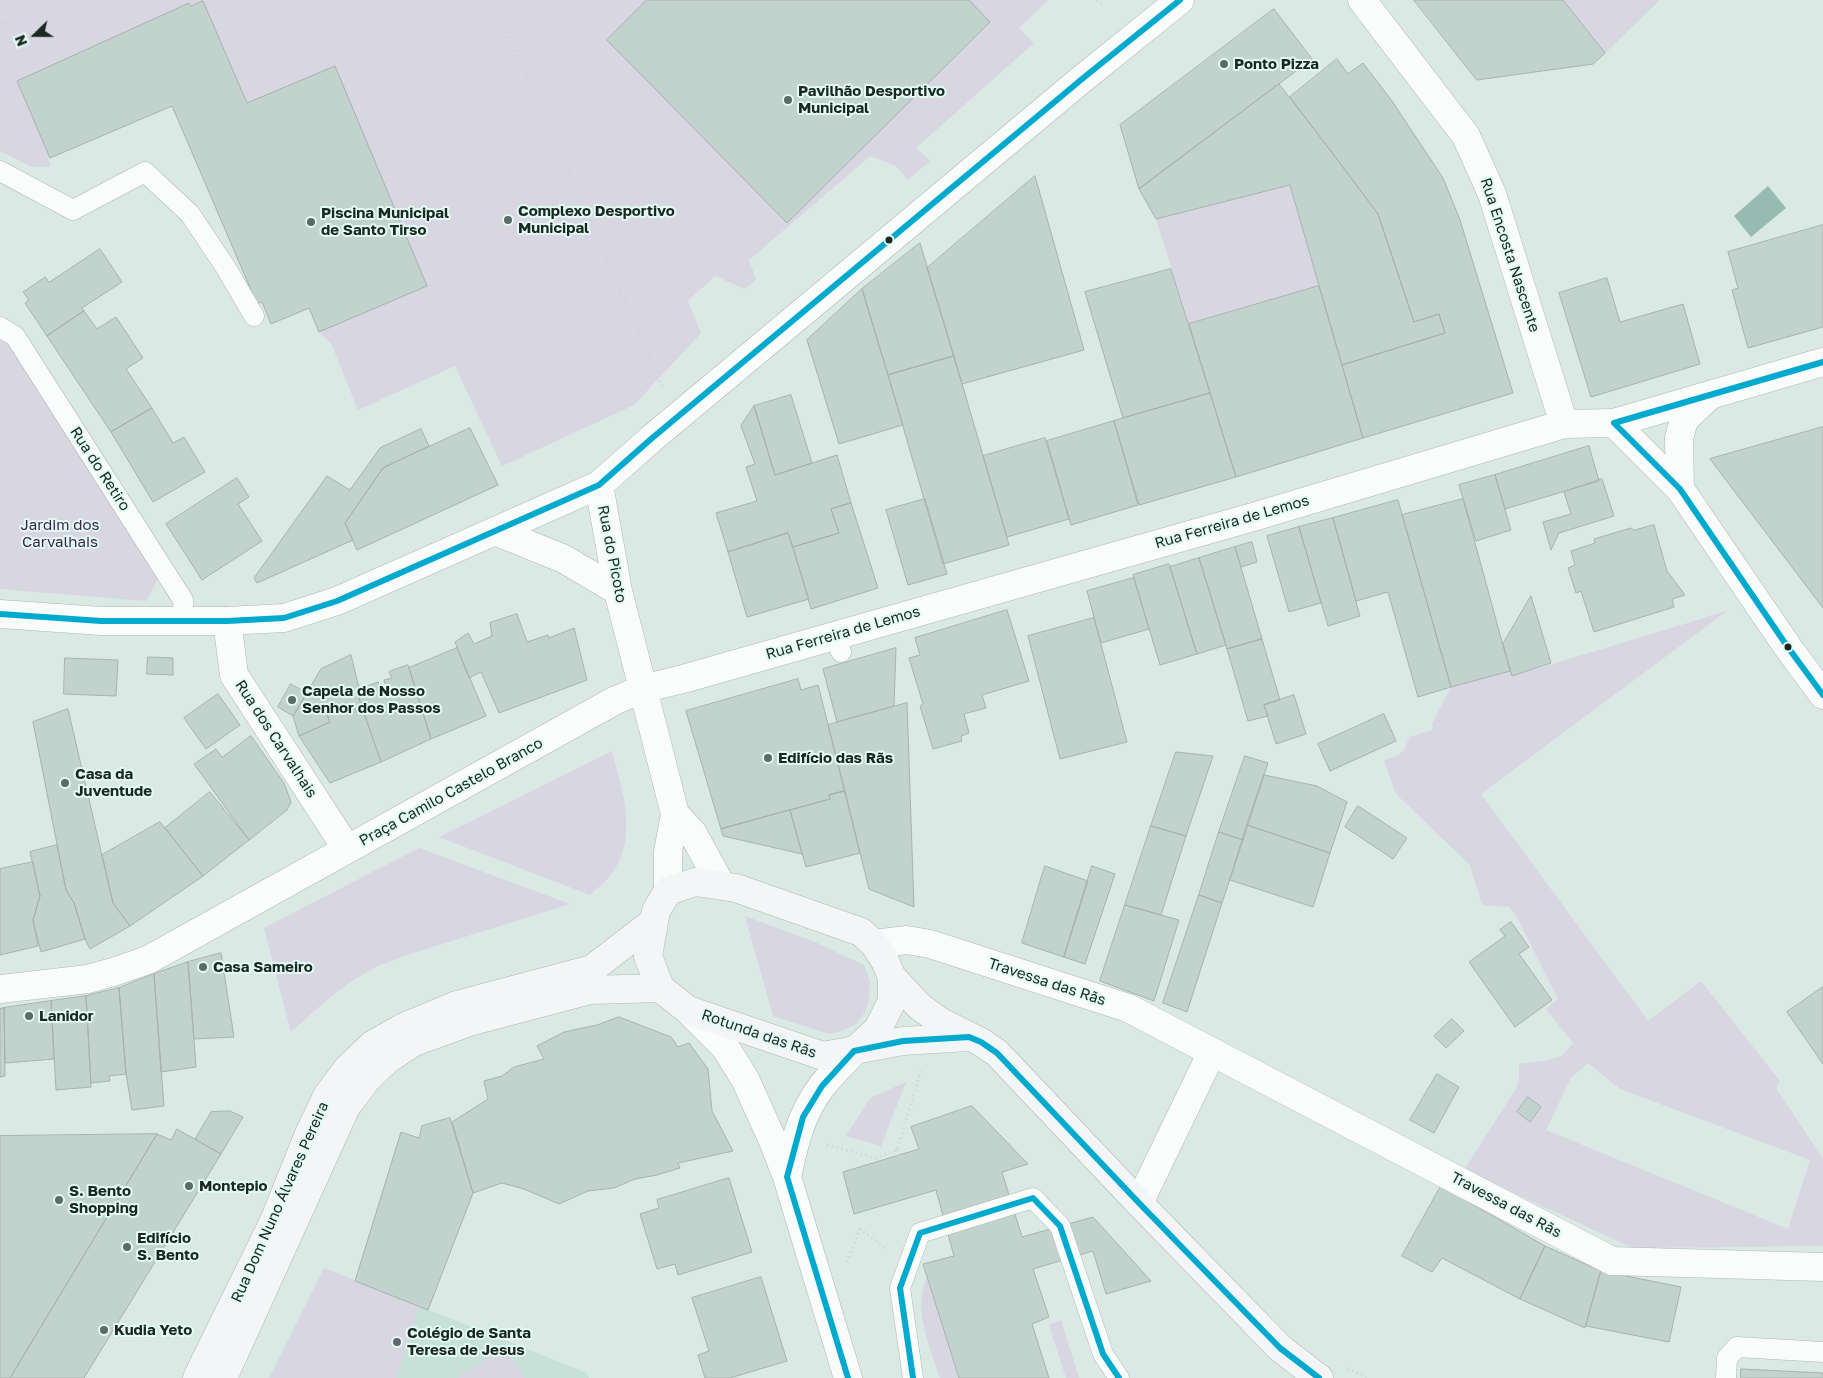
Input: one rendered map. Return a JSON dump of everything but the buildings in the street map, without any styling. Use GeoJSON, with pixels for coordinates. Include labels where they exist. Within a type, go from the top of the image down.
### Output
{"type":"FeatureCollection","features":[{"type":"Feature","properties":{"kind":"main road"},"geometry":{"type":"LineString","coordinates":[[660,988],[648,956],[656,911],[668,891],[695,882],[722,884],[736,888],[861,932],[874,944],[885,960],[892,977],[920,1006],[941,1022],[981,1042],[997,1053],[1280,1348],[1319,1378]]}},
{"type":"Feature","properties":{"kind":"main road","name":"Rua Dom Nuno Álvares Pereira"},"geometry":{"type":"LineString","coordinates":[[197,1378],[274,1221],[323,1104],[348,1068],[372,1045],[404,1027],[457,1005],[592,969],[653,922]]}},
{"type":"Feature","properties":{"kind":"main road"},"geometry":{"type":"LineString","coordinates":[[854,1051],[878,1029],[892,1001],[892,977]]}},
{"type":"Feature","properties":{"kind":"main road","name":"Rua Dom Nuno Álvares Pereira"},"geometry":{"type":"LineString","coordinates":[[223,1378],[346,1107],[367,1079],[388,1059],[414,1042],[468,1022],[590,990],[660,988]]}},
{"type":"Feature","properties":{"kind":"main road","name":"Rotunda das Rãs"},"geometry":{"type":"LineString","coordinates":[[660,988],[688,1010],[823,1056],[903,1041],[969,1037]]}},
{"type":"Feature","properties":{"kind":"street","name":"Rua do Picoto"},"geometry":{"type":"LineString","coordinates":[[642,689],[618,591],[599,484],[1082,79],[1180,0]]}},
{"type":"Feature","properties":{"kind":"street","name":"Rua Encosta Nascente"},"geometry":{"type":"LineString","coordinates":[[1362,0],[1466,136],[1495,202],[1564,424]]}},
{"type":"Feature","properties":{"kind":"street","name":"Rua Ferreira de Lemos"},"geometry":{"type":"LineString","coordinates":[[642,689],[838,644],[1564,424],[1614,422],[1823,362]]}},
{"type":"Feature","properties":{"kind":"street"},"geometry":{"type":"LineString","coordinates":[[1680,489],[1679,438],[1684,420],[1711,394]]}},
{"type":"Feature","properties":{"kind":"street"},"geometry":{"type":"LineString","coordinates":[[1614,422],[1680,489],[1823,695]]}},
{"type":"Feature","properties":{"kind":"street"},"geometry":{"type":"LineString","coordinates":[[0,614],[101,621],[227,621],[284,618],[337,601],[599,484]]}},
{"type":"Feature","properties":{"kind":"street"},"geometry":{"type":"LineString","coordinates":[[495,531],[564,559],[618,591]]}},
{"type":"Feature","properties":{"kind":"street","name":"Rua dos Carvalhais"},"geometry":{"type":"LineString","coordinates":[[227,621],[234,675],[347,849]]}},
{"type":"Feature","properties":{"kind":"street"},"geometry":{"type":"LineString","coordinates":[[642,689],[675,814],[668,852],[668,891]]}},
{"type":"Feature","properties":{"kind":"street","name":"Praça Camilo Castelo Branco"},"geometry":{"type":"LineString","coordinates":[[0,989],[88,978],[114,972],[148,960],[614,701],[642,689]]}},
{"type":"Feature","properties":{"kind":"street"},"geometry":{"type":"LineString","coordinates":[[675,814],[692,832],[722,884]]}},
{"type":"Feature","properties":{"kind":"street","name":"Travessa das Rãs"},"geometry":{"type":"LineString","coordinates":[[874,944],[907,940],[930,944],[1128,1008],[1612,1261],[1823,1267]]}},
{"type":"Feature","properties":{"kind":"street"},"geometry":{"type":"LineString","coordinates":[[688,1010],[724,1047],[745,1079],[773,1141],[787,1176],[848,1378]]}},
{"type":"Feature","properties":{"kind":"street"},"geometry":{"type":"LineString","coordinates":[[787,1176],[798,1131],[808,1108],[822,1086],[854,1051]]}},
{"type":"Feature","properties":{"kind":"street"},"geometry":{"type":"LineString","coordinates":[[1139,1203],[1212,1052]]}},
{"type":"Feature","properties":{"kind":"lane"},"geometry":{"type":"LineString","coordinates":[[0,171],[74,210],[145,172],[190,214],[226,268],[254,316]]}},
{"type":"Feature","properties":{"kind":"lane","name":"Rua do Retiro"},"geometry":{"type":"LineString","coordinates":[[0,327],[15,336],[183,600],[184,621]]}},
{"type":"Feature","properties":{"kind":"lane"},"geometry":{"type":"LineString","coordinates":[[913,1378],[900,1288],[920,1233],[1033,1198],[1060,1226],[1103,1354],[1119,1378]]}},
{"type":"Feature","properties":{"kind":"lane"},"geometry":{"type":"LineString","coordinates":[[1726,1378],[1727,1358],[1737,1347],[1823,1352]]}},
{"type":"Feature","properties":{"kind":"path"},"geometry":{"type":"LineString","coordinates":[[0,45],[28,39],[122,0]]}},
{"type":"Feature","properties":{"kind":"path"},"geometry":{"type":"LineString","coordinates":[[494,0],[664,392]]}},
{"type":"Feature","properties":{"kind":"path"},"geometry":{"type":"LineString","coordinates":[[518,0],[556,21]]}},
{"type":"Feature","properties":{"kind":"path"},"geometry":{"type":"LineString","coordinates":[[1097,0],[1102,5]]}},
{"type":"Feature","properties":{"kind":"path"},"geometry":{"type":"LineString","coordinates":[[0,22],[18,24],[28,39]]}},
{"type":"Feature","properties":{"kind":"path"},"geometry":{"type":"LineString","coordinates":[[899,1156],[898,1150],[922,1069]]}},
{"type":"Feature","properties":{"kind":"path"},"geometry":{"type":"LineString","coordinates":[[821,1143],[875,1158],[898,1150]]}},
{"type":"Feature","properties":{"kind":"path"},"geometry":{"type":"LineString","coordinates":[[846,1265],[860,1229],[887,1250]]}},
{"type":"Feature","properties":{"kind":"shaded area"},"geometry":{"type":"Polygon","coordinates":[[[1768,186],[1786,208],[1751,237],[1734,216],[1768,186]]]}},
{"type":"Feature","properties":{"kind":"shaded area","name":"Colégio de Santa Teresa de Jesus"},"geometry":{"type":"Polygon","coordinates":[[[324,1268],[587,1373],[589,1378],[269,1378],[324,1268]]]}},
{"type":"Feature","properties":{"kind":"green space","name":"Complexo Desportivo Municipal"},"geometry":{"type":"Polygon","coordinates":[[[0,0],[1048,0],[1019,28],[1034,43],[916,148],[930,161],[908,180],[896,166],[870,156],[749,260],[756,279],[745,289],[715,276],[688,301],[701,333],[634,405],[502,466],[455,366],[358,410],[331,343],[319,332],[309,308],[271,324],[262,302],[257,304],[172,106],[48,158],[51,167],[32,167],[0,151],[0,0]]]}},
{"type":"Feature","properties":{"kind":"green space"},"geometry":{"type":"Polygon","coordinates":[[[1563,0],[1660,0],[1605,53],[1563,0]]]}},
{"type":"Feature","properties":{"kind":"green space"},"geometry":{"type":"Polygon","coordinates":[[[1290,185],[1319,286],[1189,324],[1156,219],[1290,185]]]}},
{"type":"Feature","properties":{"kind":"green space","name":"Jardim dos Carvalhais"},"geometry":{"type":"Polygon","coordinates":[[[0,340],[9,345],[159,577],[146,601],[0,589],[0,340]]]}},
{"type":"Feature","properties":{"kind":"green space"},"geometry":{"type":"Polygon","coordinates":[[[1727,611],[1481,794],[1648,1021],[1701,981],[1780,1081],[1776,1088],[1823,1159],[1823,1246],[1633,1248],[1464,1170],[1517,1087],[1519,1064],[1562,1056],[1573,1043],[1546,1009],[1558,999],[1516,915],[1509,907],[1482,905],[1470,865],[1396,794],[1384,760],[1401,753],[1409,737],[1433,730],[1432,724],[1451,687],[1510,671],[1513,676],[1727,611]],[[1588,1063],[1571,1078],[1546,1130],[1788,1229],[1810,1160],[1620,1089],[1588,1063]],[[1528,1098],[1517,1112],[1530,1122],[1541,1107],[1528,1098]]]}},
{"type":"Feature","properties":{"kind":"green space"},"geometry":{"type":"Polygon","coordinates":[[[612,751],[626,815],[624,847],[619,862],[610,876],[590,895],[439,837],[612,751]]]}},
{"type":"Feature","properties":{"kind":"green space"},"geometry":{"type":"Polygon","coordinates":[[[419,848],[570,904],[407,955],[378,966],[350,982],[291,1032],[264,928],[419,848]]]}},
{"type":"Feature","properties":{"kind":"green space"},"geometry":{"type":"Polygon","coordinates":[[[745,916],[815,942],[864,965],[870,981],[869,999],[865,1012],[856,1024],[842,1031],[829,1034],[773,1016],[745,916]]]}},
{"type":"Feature","properties":{"kind":"green space"},"geometry":{"type":"Polygon","coordinates":[[[906,1082],[881,1146],[846,1136],[870,1098],[906,1082]]]}},
{"type":"Feature","properties":{"kind":"green space"},"geometry":{"type":"Polygon","coordinates":[[[324,1268],[419,1306],[396,1378],[270,1378],[324,1268]]]}},
{"type":"Feature","properties":{"kind":"green space"},"geometry":{"type":"Polygon","coordinates":[[[927,1277],[959,1378],[940,1378],[928,1341],[924,1328],[921,1302],[927,1277]]]}},
{"type":"Feature","properties":{"kind":"green space"},"geometry":{"type":"Polygon","coordinates":[[[1061,1320],[1079,1378],[1066,1378],[1049,1325],[1061,1320]]]}},
{"type":"Feature","properties":{"kind":"green space"},"geometry":{"type":"Polygon","coordinates":[[[505,1347],[525,1378],[457,1378],[505,1347]]]}},
{"type":"Feature","properties":{"kind":"transit line"},"geometry":{"type":"LineString","coordinates":[[0,614],[101,621],[227,621],[284,618],[337,601],[599,485],[651,439],[1082,79],[1180,0]]}},
{"type":"Feature","properties":{"kind":"transit line"},"geometry":{"type":"LineString","coordinates":[[1823,362],[1614,423],[1680,489],[1787,646],[1823,695]]}},
{"type":"Feature","properties":{"kind":"transit line"},"geometry":{"type":"LineString","coordinates":[[848,1378],[787,1177],[803,1117],[822,1086],[854,1051],[903,1041],[969,1037],[981,1042],[997,1053],[1280,1348],[1319,1378]]}},
{"type":"Feature","properties":{"kind":"transit line"},"geometry":{"type":"LineString","coordinates":[[913,1378],[900,1288],[920,1233],[1033,1198],[1060,1226],[1103,1354],[1119,1378]]}},
{"type":"Feature","properties":{"kind":"place","name":"Ponto Pizza"},"geometry":{"type":"Point","coordinates":[1224,64]}},
{"type":"Feature","properties":{"kind":"place","name":"Pavilhão Desportivo Municipal"},"geometry":{"type":"Point","coordinates":[788,100]}},
{"type":"Feature","properties":{"kind":"place","name":"Complexo Desportivo Municipal"},"geometry":{"type":"Point","coordinates":[508,220]}},
{"type":"Feature","properties":{"kind":"place","name":"Piscina Municipal de Santo Tirso"},"geometry":{"type":"Point","coordinates":[311,222]}},
{"type":"Feature","properties":{"kind":"place","name":"Capela de Nosso Senhor dos Passos"},"geometry":{"type":"Point","coordinates":[292,700]}},
{"type":"Feature","properties":{"kind":"place","name":"Edifício das Rãs"},"geometry":{"type":"Point","coordinates":[768,758]}},
{"type":"Feature","properties":{"kind":"place","name":"Casa da Juventude"},"geometry":{"type":"Point","coordinates":[65,783]}},
{"type":"Feature","properties":{"kind":"place","name":"Casa Sameiro"},"geometry":{"type":"Point","coordinates":[203,967]}},
{"type":"Feature","properties":{"kind":"place","name":"Lanidor"},"geometry":{"type":"Point","coordinates":[29,1016]}},
{"type":"Feature","properties":{"kind":"place","name":"Montepio"},"geometry":{"type":"Point","coordinates":[189,1186]}},
{"type":"Feature","properties":{"kind":"place","name":"S. Bento Shopping"},"geometry":{"type":"Point","coordinates":[59,1200]}},
{"type":"Feature","properties":{"kind":"place","name":"Edifício S. Bento"},"geometry":{"type":"Point","coordinates":[127,1247]}},
{"type":"Feature","properties":{"kind":"place","name":"Kudia Yeto"},"geometry":{"type":"Point","coordinates":[104,1330]}},
{"type":"Feature","properties":{"kind":"place","name":"Colégio de Santa Teresa de Jesus"},"geometry":{"type":"Point","coordinates":[397,1342]}}]}
